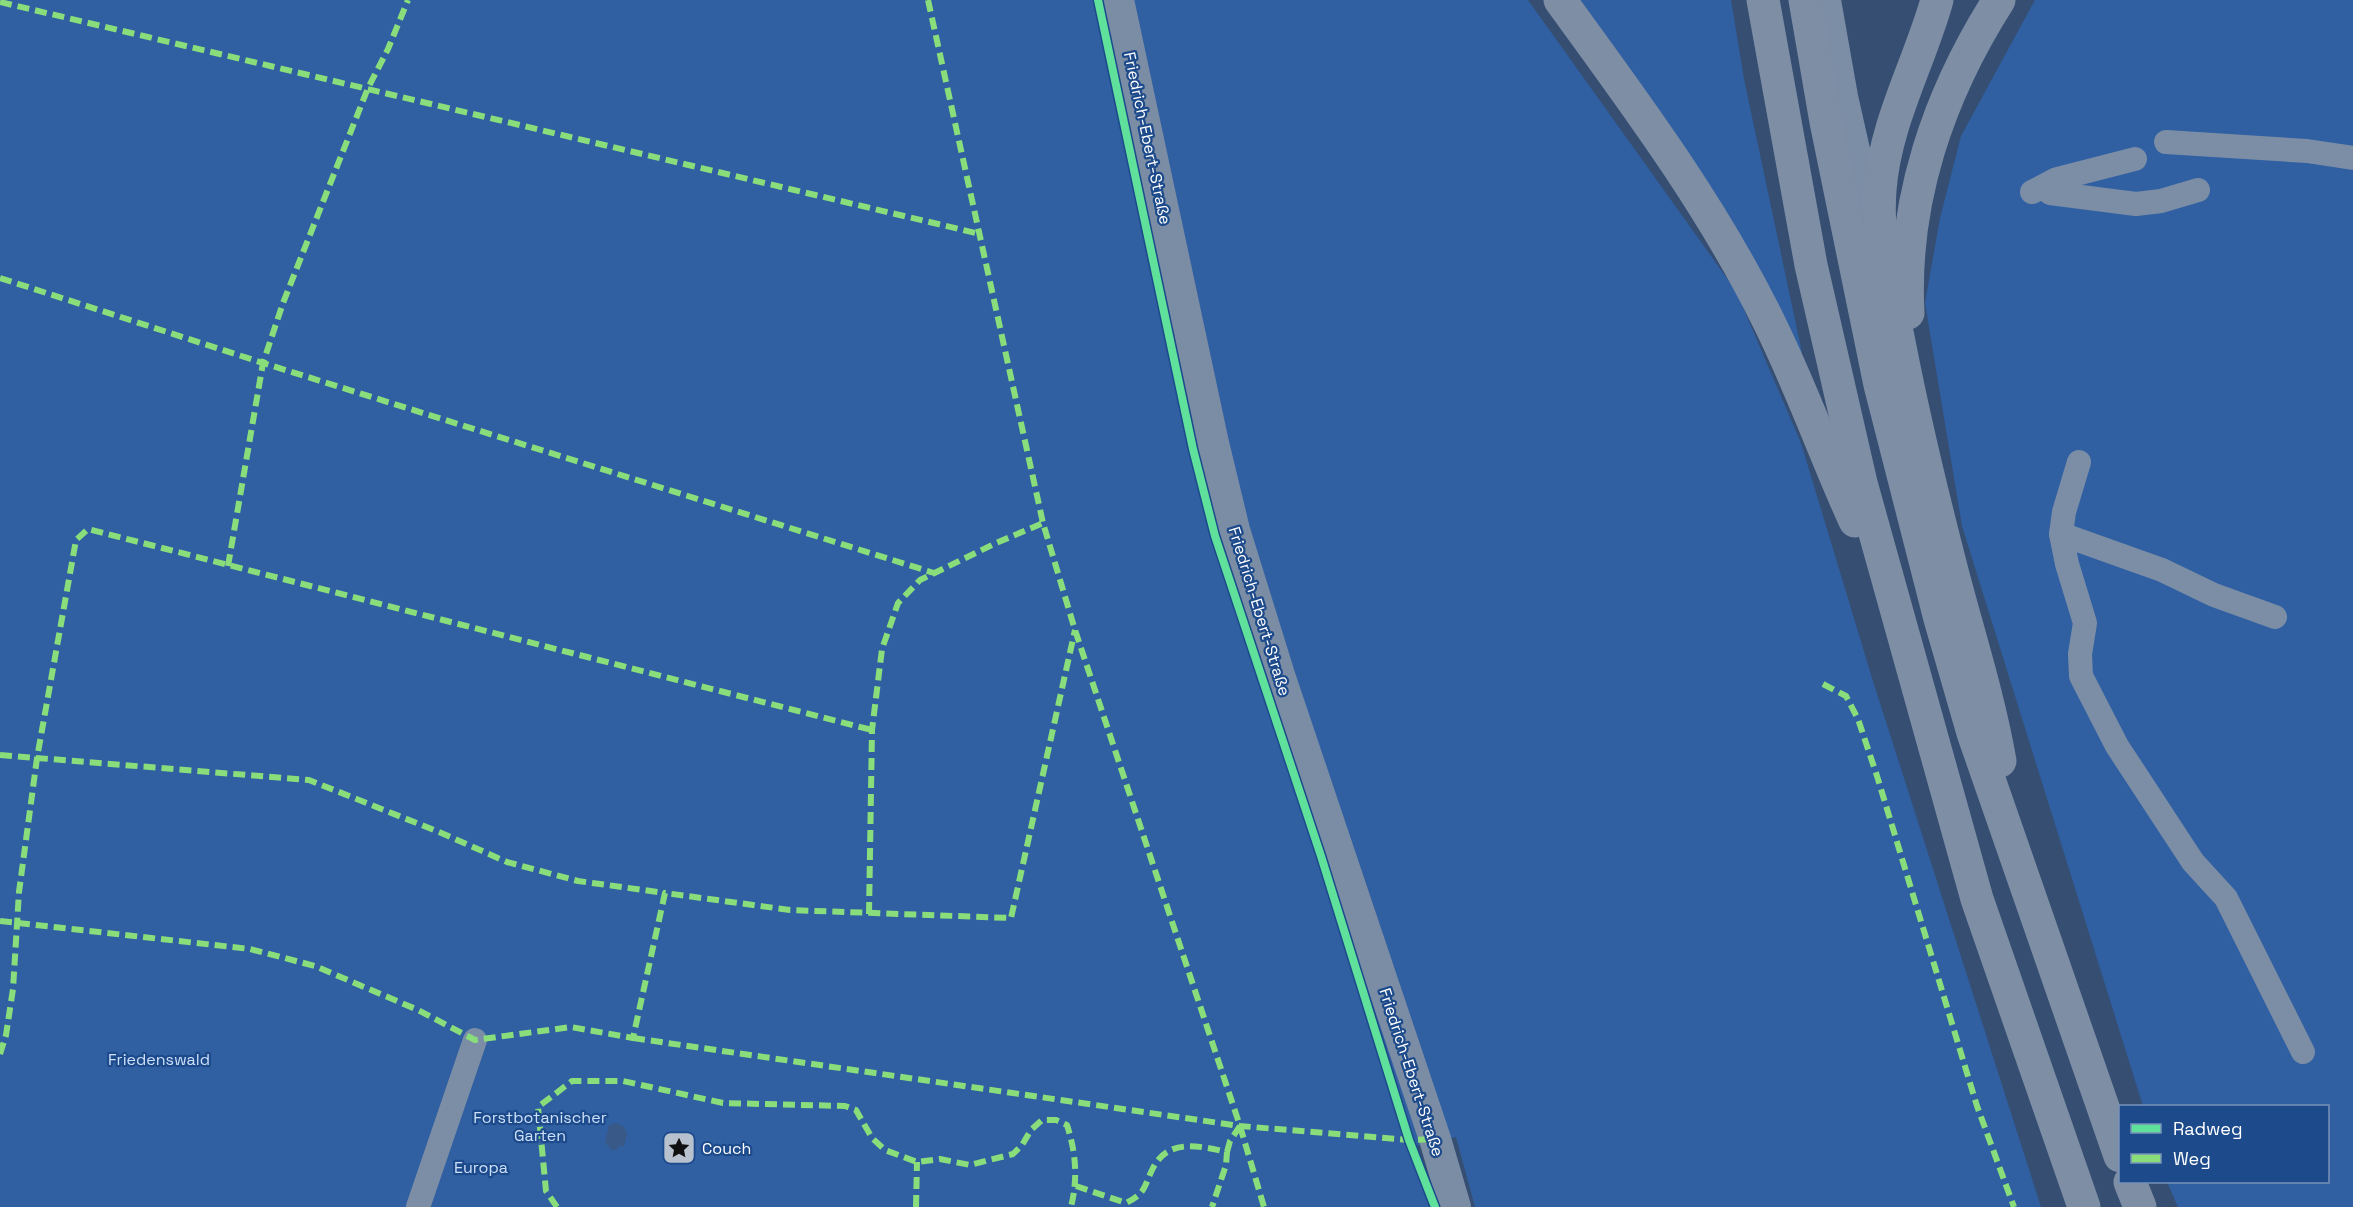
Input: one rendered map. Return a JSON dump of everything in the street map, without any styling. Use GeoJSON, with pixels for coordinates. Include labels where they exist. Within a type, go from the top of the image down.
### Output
{"type":"FeatureCollection","features":[{"type":"Feature","properties":{"kind":"highway"},"geometry":{"type":"LineString","coordinates":[[1560,0],[1680,168],[1726,241],[1769,321],[1809,411],[1834,475],[1892,601]]}},
{"type":"Feature","properties":{"kind":"highway"},"geometry":{"type":"LineString","coordinates":[[1763,0],[1812,265],[1861,483],[1892,601],[1977,899],[2084,1207]]}},
{"type":"Feature","properties":{"kind":"highway"},"geometry":{"type":"LineString","coordinates":[[1805,0],[1830,144],[1883,395],[1940,619],[1973,733],[2119,1150]]}},
{"type":"Feature","properties":{"kind":"highway"},"geometry":{"type":"LineString","coordinates":[[1937,0],[1892,127],[1884,159],[1879,225],[1883,262],[1932,490],[1992,713],[2003,775],[2011,843]]}},
{"type":"Feature","properties":{"kind":"highway"},"geometry":{"type":"LineString","coordinates":[[1932,490],[1909,332],[1906,284],[1910,240],[1920,178],[1937,121],[1964,59],[1999,0]]}},
{"type":"Feature","properties":{"kind":"highway"},"geometry":{"type":"LineString","coordinates":[[2130,1183],[2140,1207]]}},
{"type":"Feature","properties":{"kind":"main road","name":"Friedrich-Ebert-Straße"},"geometry":{"type":"LineString","coordinates":[[1118,0],[1213,443],[1234,530],[1279,675],[1435,1139],[1455,1207]]}},
{"type":"Feature","properties":{"kind":"lane"},"geometry":{"type":"LineString","coordinates":[[1829,0],[1858,154],[1883,262]]}},
{"type":"Feature","properties":{"kind":"lane"},"geometry":{"type":"LineString","coordinates":[[2166,142],[2307,151],[2353,158]]}},
{"type":"Feature","properties":{"kind":"lane"},"geometry":{"type":"LineString","coordinates":[[2135,159],[2057,179],[2041,192],[2136,204],[2162,201],[2198,190]]}},
{"type":"Feature","properties":{"kind":"lane"},"geometry":{"type":"LineString","coordinates":[[2079,462],[2064,512],[2061,534],[2067,564],[2085,623],[2080,654],[2082,676],[2117,746],[2193,862],[2226,898],[2303,1052]]}},
{"type":"Feature","properties":{"kind":"lane"},"geometry":{"type":"LineString","coordinates":[[2061,534],[2162,570],[2214,595],[2275,617]]}},
{"type":"Feature","properties":{"kind":"lane"},"geometry":{"type":"LineString","coordinates":[[418,1207],[475,1040]]}},
{"type":"Feature","properties":{"kind":"green space"},"geometry":{"type":"Polygon","coordinates":[[[0,0],[1528,0],[1736,291],[1801,443],[1872,678],[2041,1207],[1475,1207],[1456,1137],[1415,1146],[1432,1207],[0,1207],[0,0]]]}},
{"type":"Feature","properties":{"kind":"green space"},"geometry":{"type":"Polygon","coordinates":[[[1578,0],[1731,0],[1744,79],[1802,353],[1796,351],[1578,0]]]}},
{"type":"Feature","properties":{"kind":"green space"},"geometry":{"type":"Polygon","coordinates":[[[2035,0],[2353,0],[2353,1207],[2178,1207],[2167,1183],[2329,1183],[2329,1105],[2143,1105],[1962,526],[1925,303],[1940,218],[1961,136],[2035,0]]]}},
{"type":"Feature","properties":{"kind":"shaded area"},"geometry":{"type":"Polygon","coordinates":[[[616,1123],[623,1126],[627,1133],[624,1147],[618,1146],[617,1150],[612,1150],[605,1143],[609,1125],[616,1123]]]}},
{"type":"Feature","properties":{"kind":"marked path"},"geometry":{"type":"LineString","coordinates":[[228,566],[263,363],[283,303],[368,88],[388,49],[408,0]]}},
{"type":"Feature","properties":{"kind":"marked path"},"geometry":{"type":"LineString","coordinates":[[928,0],[1043,523],[1075,630],[1240,1126],[1264,1207]]}},
{"type":"Feature","properties":{"kind":"marked path"},"geometry":{"type":"LineString","coordinates":[[0,2],[980,234]]}},
{"type":"Feature","properties":{"kind":"marked path"},"geometry":{"type":"LineString","coordinates":[[0,278],[263,363],[934,573]]}},
{"type":"Feature","properties":{"kind":"marked path"},"geometry":{"type":"LineString","coordinates":[[869,914],[872,730],[882,649],[898,603],[920,580],[1043,523]]}},
{"type":"Feature","properties":{"kind":"marked path"},"geometry":{"type":"LineString","coordinates":[[0,1054],[6,1035],[13,989],[19,892],[37,758],[76,540],[88,529],[872,730]]}},
{"type":"Feature","properties":{"kind":"marked path"},"geometry":{"type":"LineString","coordinates":[[0,921],[250,949],[315,966],[418,1010],[475,1040],[571,1027],[633,1038],[665,893],[790,910],[1011,918],[1075,630]]}},
{"type":"Feature","properties":{"kind":"marked path"},"geometry":{"type":"LineString","coordinates":[[1823,684],[1846,696],[1858,719],[1977,1106],[2014,1207]]}},
{"type":"Feature","properties":{"kind":"marked path"},"geometry":{"type":"LineString","coordinates":[[0,755],[309,780],[507,862],[578,881],[665,893]]}},
{"type":"Feature","properties":{"kind":"marked path"},"geometry":{"type":"LineString","coordinates":[[633,1038],[1240,1126],[1409,1140],[1435,1139]]}},
{"type":"Feature","properties":{"kind":"marked path"},"geometry":{"type":"LineString","coordinates":[[557,1207],[546,1191],[538,1107],[572,1081],[623,1081],[723,1103],[845,1106],[856,1110],[872,1138],[885,1150],[917,1162],[940,1159],[970,1165],[1013,1154],[1031,1130],[1042,1120],[1056,1120],[1067,1125],[1072,1146],[1075,1176],[1071,1207]]}},
{"type":"Feature","properties":{"kind":"marked path"},"geometry":{"type":"LineString","coordinates":[[1227,1152],[1230,1141],[1240,1126]]}},
{"type":"Feature","properties":{"kind":"marked path"},"geometry":{"type":"LineString","coordinates":[[1076,1186],[1126,1203],[1141,1192],[1159,1158],[1167,1152],[1186,1146],[1206,1148],[1227,1152],[1226,1165],[1212,1207]]}},
{"type":"Feature","properties":{"kind":"marked path"},"geometry":{"type":"LineString","coordinates":[[916,1207],[917,1162]]}},
{"type":"Feature","properties":{"kind":"cycle path"},"geometry":{"type":"LineString","coordinates":[[1098,0],[1193,449],[1215,536],[1321,856],[1409,1140],[1435,1207]]}},
{"type":"Feature","properties":{"kind":"place","name":"Couch"},"geometry":{"type":"Point","coordinates":[679,1148]}},
{"type":"Feature","properties":{"kind":"park label","name":"Friedenswald"},"geometry":{"type":"Point","coordinates":[159,1059]}},
{"type":"Feature","properties":{"kind":"park label","name":"Forstbotanischer Garten"},"geometry":{"type":"Point","coordinates":[540,1126]}},
{"type":"Feature","properties":{"kind":"park label","name":"Europa"},"geometry":{"type":"Point","coordinates":[481,1167]}}]}
